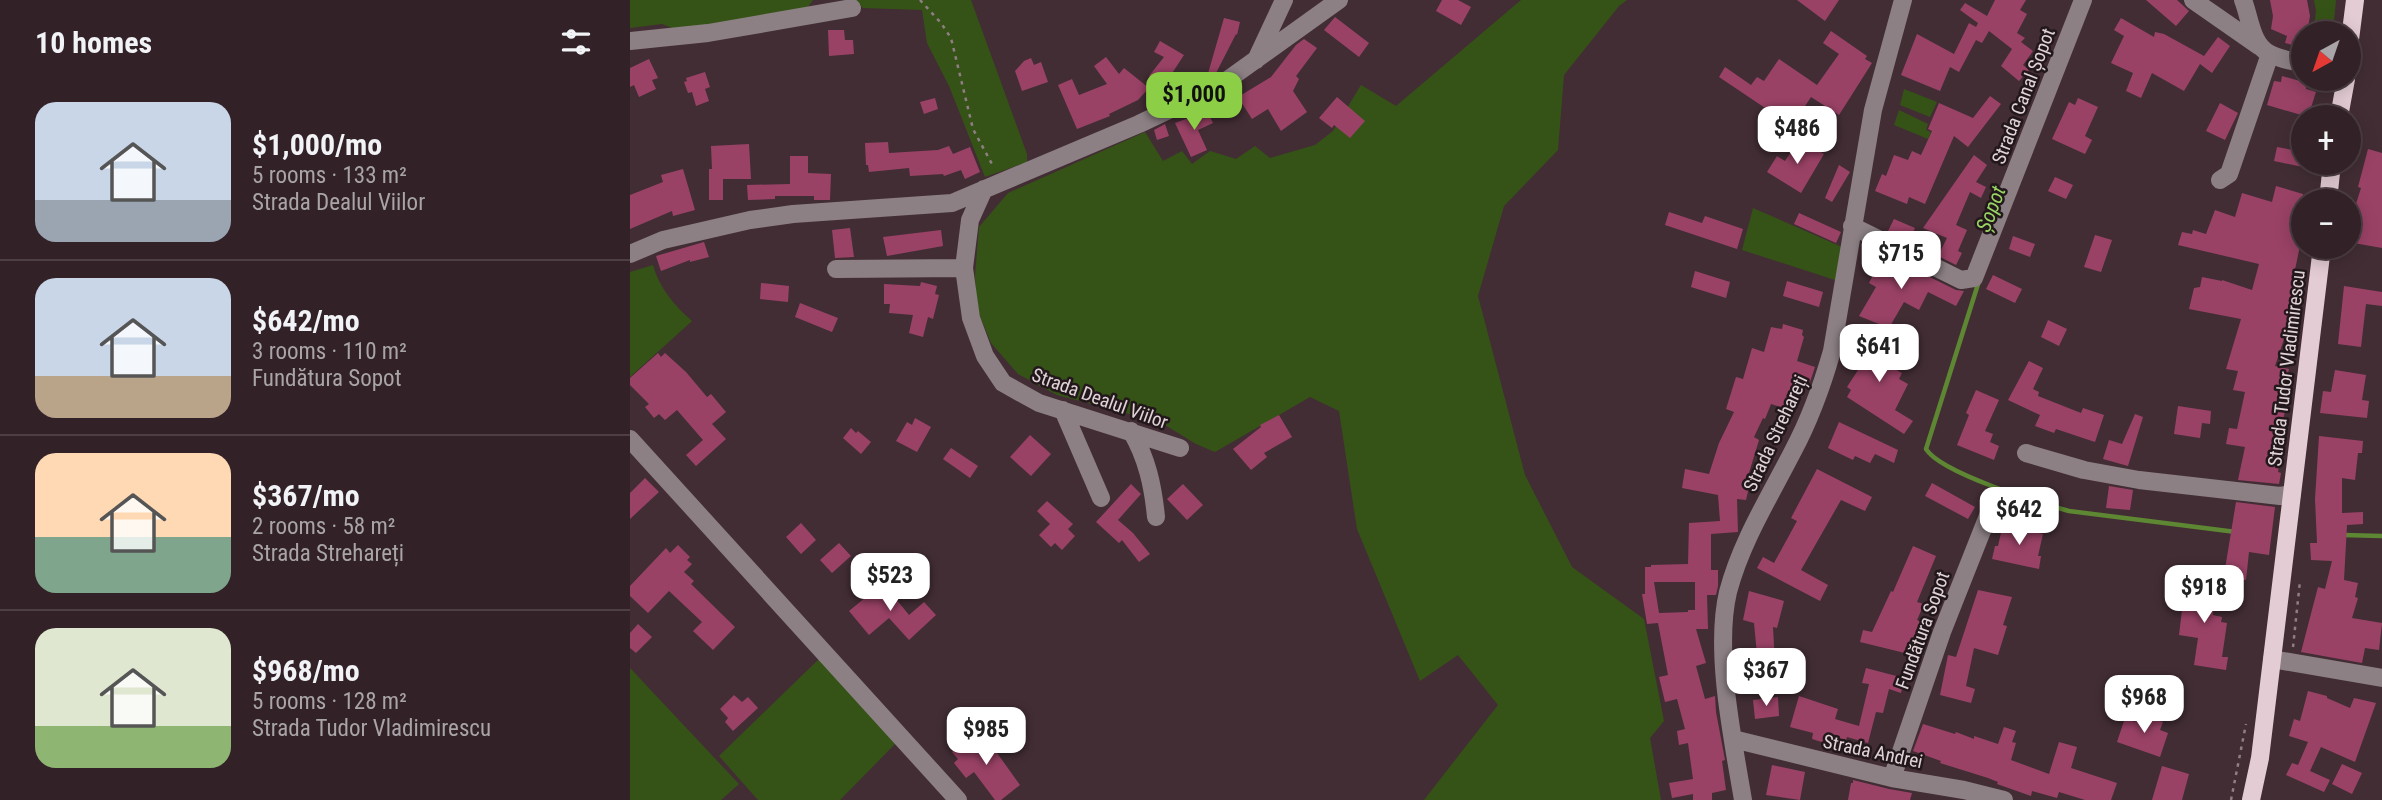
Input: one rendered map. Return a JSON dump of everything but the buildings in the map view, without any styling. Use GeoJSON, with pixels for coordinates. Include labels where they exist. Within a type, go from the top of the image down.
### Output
{"type":"FeatureCollection","features":[{"type":"Feature","properties":{"kind":"main road","name":"Strada Tudor Vladimirescu"},"geometry":{"type":"LineString","coordinates":[[2251,800],[2260,758],[2321,259]]}},
{"type":"Feature","properties":{"kind":"street"},"geometry":{"type":"LineString","coordinates":[[1255,63],[1284,0]]}},
{"type":"Feature","properties":{"kind":"street"},"geometry":{"type":"LineString","coordinates":[[630,254],[663,240],[750,220],[793,214],[952,203],[1139,124],[1207,92],[1255,63],[1339,0]]}},
{"type":"Feature","properties":{"kind":"street","name":"Strada Strehareți"},"geometry":{"type":"LineString","coordinates":[[1743,800],[1724,672],[1728,594],[1761,511],[1794,450],[1821,390],[1832,351],[1873,110],[1903,0]]}},
{"type":"Feature","properties":{"kind":"street","name":"Strada Canal Șopot"},"geometry":{"type":"LineString","coordinates":[[1852,226],[1961,279],[1966,281],[1974,278],[2083,0]]}},
{"type":"Feature","properties":{"kind":"street"},"geometry":{"type":"LineString","coordinates":[[2193,0],[2266,51],[2291,60]]}},
{"type":"Feature","properties":{"kind":"street"},"geometry":{"type":"LineString","coordinates":[[2243,0],[2253,33],[2266,51]]}},
{"type":"Feature","properties":{"kind":"street"},"geometry":{"type":"LineString","coordinates":[[630,41],[708,33],[852,8]]}},
{"type":"Feature","properties":{"kind":"street"},"geometry":{"type":"LineString","coordinates":[[2220,180],[2228,174],[2266,51]]}},
{"type":"Feature","properties":{"kind":"street","name":"Strada Dealul Viilor"},"geometry":{"type":"LineString","coordinates":[[984,189],[970,220],[964,268],[971,318],[985,356],[1003,383],[1039,402],[1180,448]]}},
{"type":"Feature","properties":{"kind":"street"},"geometry":{"type":"LineString","coordinates":[[836,269],[964,268]]}},
{"type":"Feature","properties":{"kind":"street"},"geometry":{"type":"LineString","coordinates":[[1063,410],[1101,498]]}},
{"type":"Feature","properties":{"kind":"street"},"geometry":{"type":"LineString","coordinates":[[1131,431],[1148,469],[1156,517]]}},
{"type":"Feature","properties":{"kind":"street"},"geometry":{"type":"LineString","coordinates":[[630,439],[958,800]]}},
{"type":"Feature","properties":{"kind":"street","name":"Strada Tudor Vladimirescu"},"geometry":{"type":"LineString","coordinates":[[2026,453],[2084,470],[2146,481],[2280,496],[2292,494]]}},
{"type":"Feature","properties":{"kind":"street","name":"Fundătura Sopot"},"geometry":{"type":"LineString","coordinates":[[1892,778],[1942,632],[1995,498]]}},
{"type":"Feature","properties":{"kind":"street"},"geometry":{"type":"LineString","coordinates":[[2272,659],[2382,678]]}},
{"type":"Feature","properties":{"kind":"street","name":"Strada Andrei"},"geometry":{"type":"LineString","coordinates":[[1733,740],[1892,778],[1964,790],[2004,800]]}},
{"type":"Feature","properties":{"kind":"path"},"geometry":{"type":"LineString","coordinates":[[920,0],[942,23],[951,38],[973,129],[1002,182]]}},
{"type":"Feature","properties":{"kind":"green space"},"geometry":{"type":"Polygon","coordinates":[[[630,0],[813,0],[803,14],[682,32],[662,24],[630,28],[630,0]]]}},
{"type":"Feature","properties":{"kind":"green space"},"geometry":{"type":"Polygon","coordinates":[[[855,0],[971,0],[1027,154],[1027,162],[985,177],[949,86],[927,43],[922,10],[863,8],[855,0]]]}},
{"type":"Feature","properties":{"kind":"green space"},"geometry":{"type":"Polygon","coordinates":[[[1521,0],[1627,0],[1619,6],[1564,75],[1558,150],[1504,206],[1478,296],[1525,475],[1572,567],[1644,619],[1664,721],[1650,738],[1661,800],[1424,800],[1498,705],[1458,655],[1420,681],[1357,529],[1339,411],[1310,397],[1215,452],[1160,422],[1057,395],[1018,374],[991,343],[977,309],[975,276],[979,227],[1008,193],[1145,132],[1163,161],[1182,151],[1192,164],[1210,151],[1236,159],[1255,146],[1270,158],[1315,145],[1333,131],[1361,85],[1396,106],[1521,0]]]}},
{"type":"Feature","properties":{"kind":"green space"},"geometry":{"type":"Polygon","coordinates":[[[2314,0],[2336,0],[2334,21],[2315,21],[2314,0]]]}},
{"type":"Feature","properties":{"kind":"green space"},"geometry":{"type":"Polygon","coordinates":[[[1904,89],[1937,102],[1930,117],[1900,105],[1904,89]]]}},
{"type":"Feature","properties":{"kind":"green space"},"geometry":{"type":"Polygon","coordinates":[[[1899,110],[1928,124],[1926,130],[1931,132],[1928,139],[1894,125],[1899,110]]]}},
{"type":"Feature","properties":{"kind":"green space"},"geometry":{"type":"Polygon","coordinates":[[[1753,208],[1842,247],[1835,280],[1742,250],[1753,208]]]}},
{"type":"Feature","properties":{"kind":"green space"},"geometry":{"type":"Polygon","coordinates":[[[653,265],[668,296],[692,321],[630,377],[630,272],[653,265]]]}},
{"type":"Feature","properties":{"kind":"green space"},"geometry":{"type":"Polygon","coordinates":[[[819,659],[896,743],[840,800],[758,800],[719,756],[819,659]]]}},
{"type":"Feature","properties":{"kind":"green space"},"geometry":{"type":"Polygon","coordinates":[[[630,668],[739,784],[721,800],[630,800],[630,668]]]}},
{"type":"Feature","properties":{"kind":"waterway","name":"Șopot"},"geometry":{"type":"LineString","coordinates":[[1979,281],[1926,449],[1935,458],[1950,468],[1992,486],[2069,511],[2236,532]]}},
{"type":"Feature","properties":{"kind":"waterway","name":"Șopot"},"geometry":{"type":"LineString","coordinates":[[2343,535],[2382,536]]}}]}
